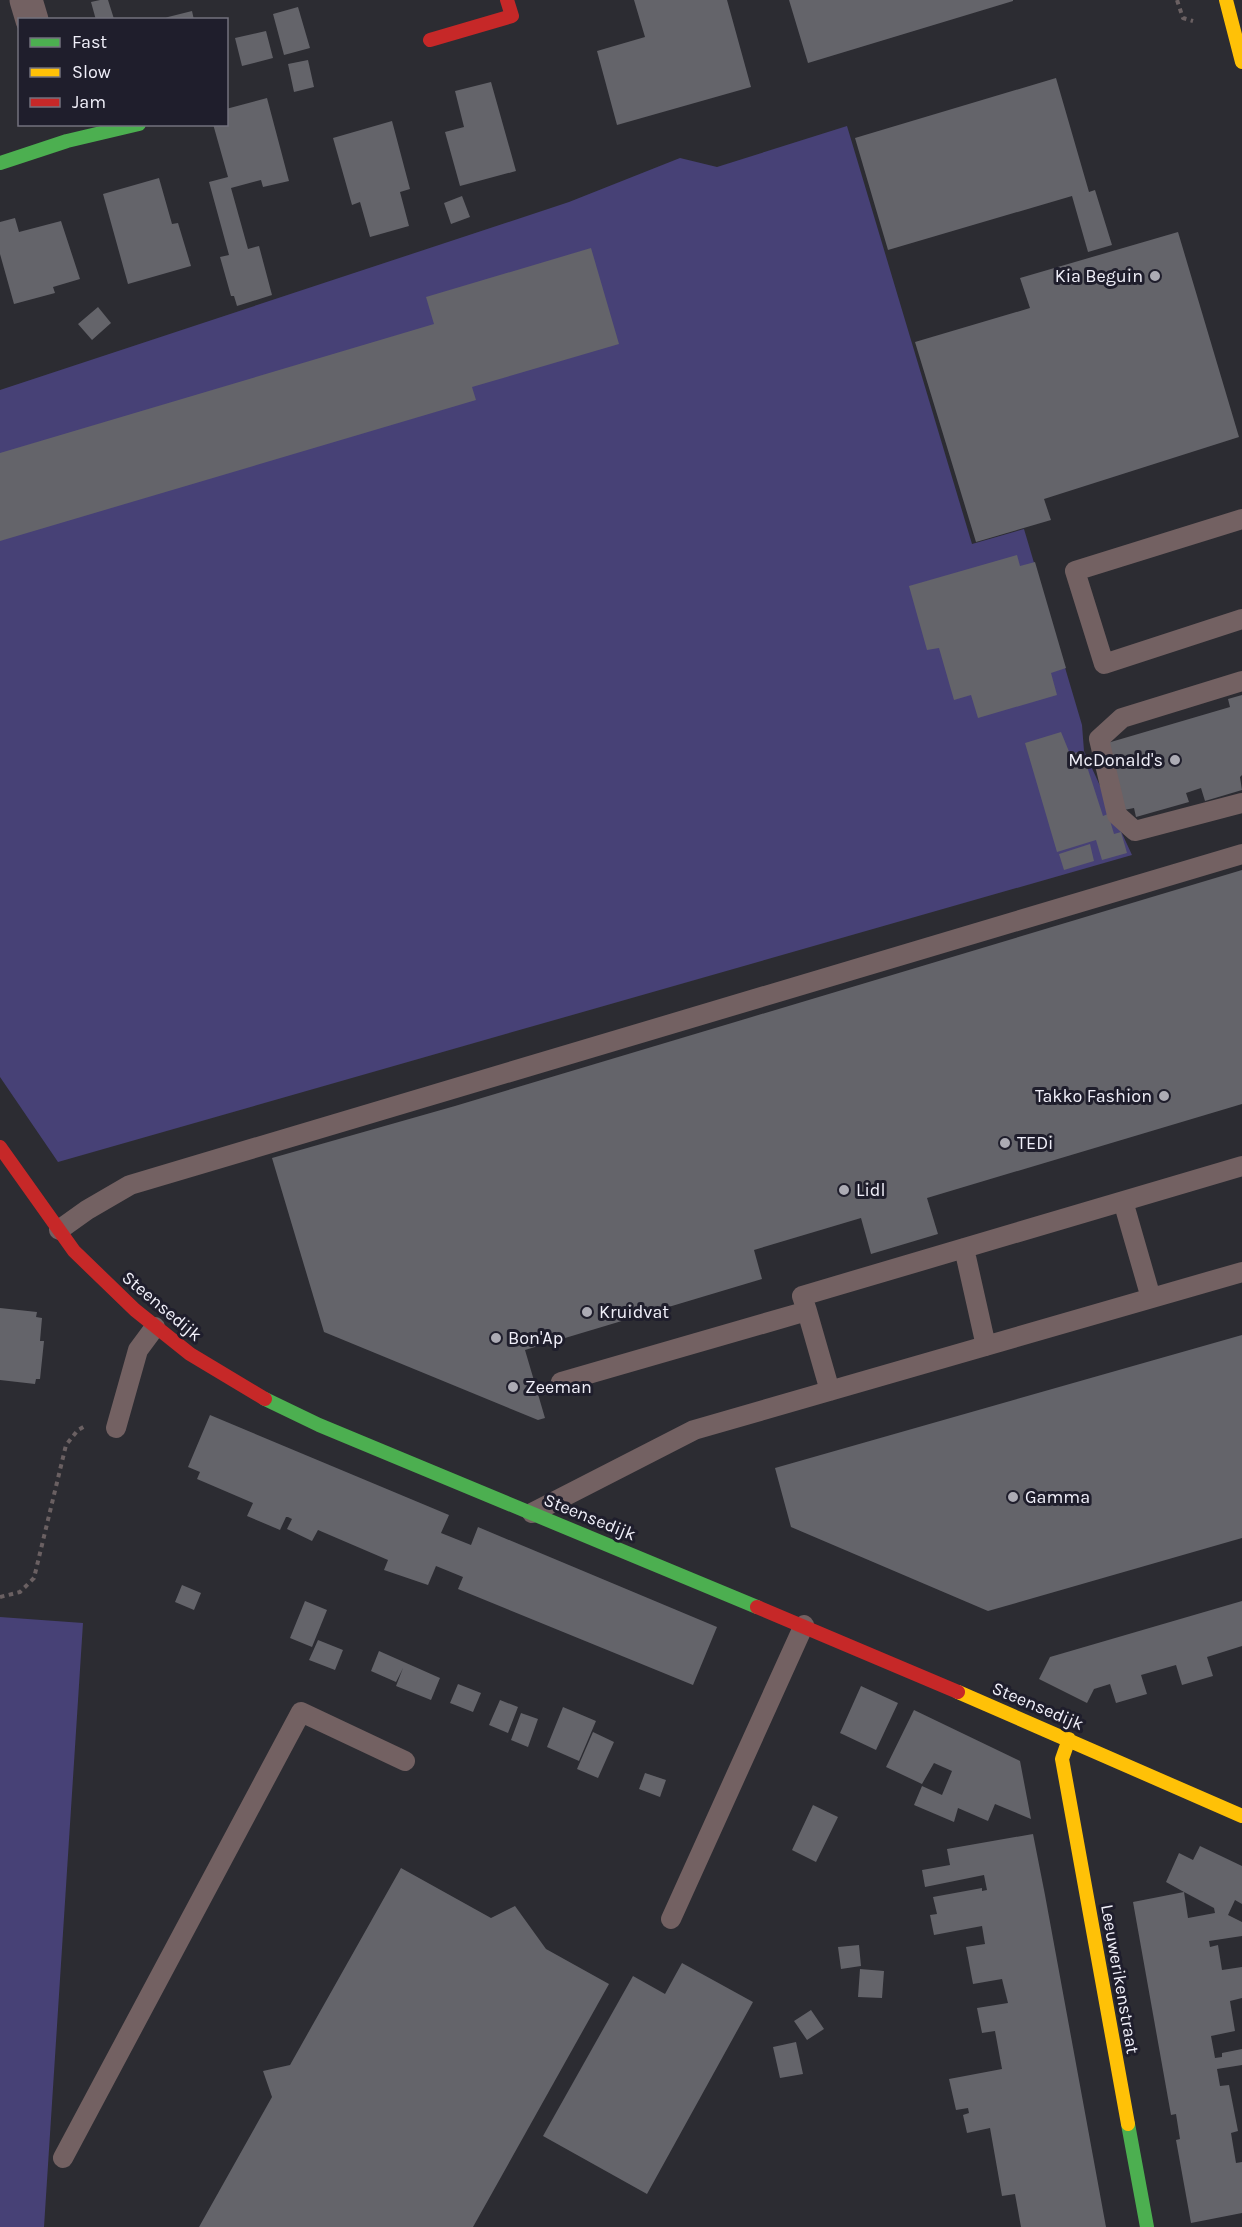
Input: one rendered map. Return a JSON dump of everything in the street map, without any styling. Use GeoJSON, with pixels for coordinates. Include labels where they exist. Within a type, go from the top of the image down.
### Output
{"type":"FeatureCollection","features":[{"type":"Feature","properties":{"kind":"street"},"geometry":{"type":"LineString","coordinates":[[26,0],[31,18]]}},
{"type":"Feature","properties":{"kind":"street"},"geometry":{"type":"LineString","coordinates":[[430,40],[512,16],[507,0]]}},
{"type":"Feature","properties":{"kind":"street"},"geometry":{"type":"LineString","coordinates":[[1227,0],[1238,32],[1242,62]]}},
{"type":"Feature","properties":{"kind":"street"},"geometry":{"type":"LineString","coordinates":[[0,163],[65,133],[123,126]]}},
{"type":"Feature","properties":{"kind":"street","name":"Steensedijk"},"geometry":{"type":"LineString","coordinates":[[0,1147],[74,1251],[155,1327],[190,1354],[250,1392],[320,1425],[1070,1739],[1242,1816]]}},
{"type":"Feature","properties":{"kind":"street","name":"Leeuwerikenstraat"},"geometry":{"type":"LineString","coordinates":[[1070,1739],[1062,1759],[1147,2227]]}},
{"type":"Feature","properties":{"kind":"lane"},"geometry":{"type":"LineString","coordinates":[[1242,519],[1075,571],[1104,664],[1242,619]]}},
{"type":"Feature","properties":{"kind":"lane"},"geometry":{"type":"LineString","coordinates":[[1242,681],[1122,718],[1099,739],[1117,815],[1135,831],[1242,803]]}},
{"type":"Feature","properties":{"kind":"lane"},"geometry":{"type":"LineString","coordinates":[[59,1230],[87,1210],[130,1185],[1242,854]]}},
{"type":"Feature","properties":{"kind":"lane"},"geometry":{"type":"LineString","coordinates":[[830,1391],[802,1296],[1242,1166]]}},
{"type":"Feature","properties":{"kind":"lane"},"geometry":{"type":"LineString","coordinates":[[1122,1201],[1151,1298]]}},
{"type":"Feature","properties":{"kind":"lane"},"geometry":{"type":"LineString","coordinates":[[964,1248],[986,1346]]}},
{"type":"Feature","properties":{"kind":"lane"},"geometry":{"type":"LineString","coordinates":[[532,1513],[694,1430],[1242,1272]]}},
{"type":"Feature","properties":{"kind":"lane"},"geometry":{"type":"LineString","coordinates":[[561,1382],[807,1311]]}},
{"type":"Feature","properties":{"kind":"lane"},"geometry":{"type":"LineString","coordinates":[[116,1428],[138,1350],[155,1327]]}},
{"type":"Feature","properties":{"kind":"lane"},"geometry":{"type":"LineString","coordinates":[[671,1919],[804,1626]]}},
{"type":"Feature","properties":{"kind":"lane"},"geometry":{"type":"LineString","coordinates":[[63,2158],[301,1712],[405,1761]]}},
{"type":"Feature","properties":{"kind":"path"},"geometry":{"type":"LineString","coordinates":[[0,1597],[20,1592],[34,1578],[66,1445],[78,1430],[91,1423],[116,1428]]}},
{"type":"Feature","properties":{"kind":"shaded area"},"geometry":{"type":"Polygon","coordinates":[[[847,126],[972,544],[1024,529],[1082,725],[1084,751],[1132,855],[58,1162],[0,1077],[0,390],[569,202],[680,158],[717,167],[847,126]]]}},
{"type":"Feature","properties":{"kind":"shaded area"},"geometry":{"type":"Polygon","coordinates":[[[0,1617],[83,1623],[44,2227],[0,2227],[0,1617]]]}},
{"type":"Feature","properties":{"kind":"building"},"geometry":{"type":"Polygon","coordinates":[[[108,0],[114,18],[95,18],[91,2],[108,0]]]}},
{"type":"Feature","properties":{"kind":"building"},"geometry":{"type":"Polygon","coordinates":[[[634,0],[727,0],[751,87],[617,125],[597,51],[645,37],[634,0]]]}},
{"type":"Feature","properties":{"kind":"building"},"geometry":{"type":"Polygon","coordinates":[[[789,0],[1013,0],[1013,1],[808,63],[789,0]]]}},
{"type":"Feature","properties":{"kind":"building"},"geometry":{"type":"Polygon","coordinates":[[[298,7],[310,48],[284,55],[273,14],[298,7]]]}},
{"type":"Feature","properties":{"kind":"building"},"geometry":{"type":"Polygon","coordinates":[[[192,11],[194,18],[166,18],[192,11]]]}},
{"type":"Feature","properties":{"kind":"building"},"geometry":{"type":"Polygon","coordinates":[[[266,31],[273,58],[242,66],[235,38],[266,31]]]}},
{"type":"Feature","properties":{"kind":"building"},"geometry":{"type":"Polygon","coordinates":[[[308,60],[314,87],[294,92],[288,64],[308,60]]]}},
{"type":"Feature","properties":{"kind":"building"},"geometry":{"type":"Polygon","coordinates":[[[1056,78],[1089,192],[1095,190],[1112,245],[1088,252],[1072,196],[888,250],[855,138],[1056,78]]]}},
{"type":"Feature","properties":{"kind":"building"},"geometry":{"type":"Polygon","coordinates":[[[491,82],[516,171],[460,186],[445,132],[464,127],[455,91],[491,82]]]}},
{"type":"Feature","properties":{"kind":"building"},"geometry":{"type":"Polygon","coordinates":[[[267,98],[289,181],[263,187],[261,180],[231,188],[248,249],[259,246],[272,295],[237,306],[234,296],[231,296],[220,257],[229,255],[209,182],[228,177],[214,126],[228,126],[228,108],[267,98]]]}},
{"type":"Feature","properties":{"kind":"building"},"geometry":{"type":"Polygon","coordinates":[[[392,121],[410,189],[400,192],[409,226],[370,237],[360,202],[352,205],[333,138],[392,121]]]}},
{"type":"Feature","properties":{"kind":"building"},"geometry":{"type":"Polygon","coordinates":[[[159,178],[172,224],[178,223],[191,266],[128,284],[103,194],[159,178]]]}},
{"type":"Feature","properties":{"kind":"building"},"geometry":{"type":"Polygon","coordinates":[[[462,196],[470,217],[451,224],[444,203],[462,196]]]}},
{"type":"Feature","properties":{"kind":"building"},"geometry":{"type":"Polygon","coordinates":[[[15,218],[19,232],[61,221],[80,279],[53,287],[55,293],[14,304],[0,254],[0,222],[15,218]]]}},
{"type":"Feature","properties":{"kind":"building"},"geometry":{"type":"Polygon","coordinates":[[[1178,232],[1239,437],[1044,499],[1051,520],[976,542],[915,342],[1030,308],[1020,278],[1178,232]]]}},
{"type":"Feature","properties":{"kind":"building"},"geometry":{"type":"Polygon","coordinates":[[[591,248],[619,344],[472,387],[476,400],[0,541],[0,453],[434,324],[426,297],[591,248]]]}},
{"type":"Feature","properties":{"kind":"building"},"geometry":{"type":"Polygon","coordinates":[[[98,307],[111,323],[92,340],[78,324],[98,307]]]}},
{"type":"Feature","properties":{"kind":"building"},"geometry":{"type":"Polygon","coordinates":[[[1017,555],[1020,566],[1035,562],[1066,668],[1051,673],[1057,695],[978,718],[971,695],[954,700],[939,648],[927,650],[909,586],[1017,555]]]}},
{"type":"Feature","properties":{"kind":"building","name":"McDonald's"},"geometry":{"type":"Polygon","coordinates":[[[1242,695],[1242,775],[1240,777],[1242,790],[1205,801],[1201,788],[1186,793],[1189,802],[1136,817],[1134,808],[1124,810],[1104,744],[1230,707],[1228,699],[1242,695]]]}},
{"type":"Feature","properties":{"kind":"building"},"geometry":{"type":"Polygon","coordinates":[[[1061,732],[1070,754],[1082,751],[1103,816],[1108,814],[1114,834],[1121,832],[1127,853],[1102,860],[1096,840],[1057,852],[1025,743],[1061,732]]]}},
{"type":"Feature","properties":{"kind":"building"},"geometry":{"type":"Polygon","coordinates":[[[1090,844],[1094,861],[1064,870],[1059,854],[1090,844]]]}},
{"type":"Feature","properties":{"kind":"building"},"geometry":{"type":"Polygon","coordinates":[[[1242,870],[1242,1104],[927,1198],[938,1234],[871,1254],[861,1218],[754,1250],[762,1279],[525,1350],[545,1418],[538,1420],[324,1332],[272,1158],[455,1106],[1242,870]]]}},
{"type":"Feature","properties":{"kind":"building"},"geometry":{"type":"Polygon","coordinates":[[[0,1308],[37,1312],[36,1317],[42,1318],[40,1341],[44,1341],[40,1379],[36,1379],[35,1384],[0,1380],[0,1308]]]}},
{"type":"Feature","properties":{"kind":"building","name":"Gamma"},"geometry":{"type":"Polygon","coordinates":[[[1242,1335],[1242,1538],[988,1611],[791,1527],[775,1468],[1242,1335]]]}},
{"type":"Feature","properties":{"kind":"building"},"geometry":{"type":"Polygon","coordinates":[[[210,1415],[449,1515],[441,1533],[471,1545],[478,1527],[717,1627],[693,1685],[458,1589],[463,1577],[436,1566],[428,1585],[384,1570],[388,1560],[318,1530],[312,1541],[287,1529],[292,1519],[288,1517],[280,1530],[247,1516],[253,1503],[197,1479],[200,1472],[188,1467],[210,1415]]]}},
{"type":"Feature","properties":{"kind":"building"},"geometry":{"type":"Polygon","coordinates":[[[182,1585],[201,1593],[194,1610],[175,1602],[182,1585]]]}},
{"type":"Feature","properties":{"kind":"building"},"geometry":{"type":"Polygon","coordinates":[[[305,1601],[327,1610],[312,1647],[290,1638],[305,1601]]]}},
{"type":"Feature","properties":{"kind":"building"},"geometry":{"type":"Polygon","coordinates":[[[1242,1601],[1242,1646],[1207,1657],[1213,1676],[1182,1685],[1176,1665],[1141,1675],[1147,1694],[1116,1703],[1110,1684],[1094,1689],[1087,1703],[1039,1679],[1050,1657],[1242,1601]]]}},
{"type":"Feature","properties":{"kind":"building"},"geometry":{"type":"Polygon","coordinates":[[[318,1640],[343,1650],[335,1670],[309,1660],[318,1640]]]}},
{"type":"Feature","properties":{"kind":"building"},"geometry":{"type":"Polygon","coordinates":[[[379,1651],[440,1678],[431,1700],[396,1686],[403,1668],[396,1682],[371,1671],[379,1651]]]}},
{"type":"Feature","properties":{"kind":"building"},"geometry":{"type":"Polygon","coordinates":[[[458,1684],[481,1693],[473,1712],[450,1703],[458,1684]]]}},
{"type":"Feature","properties":{"kind":"building"},"geometry":{"type":"Polygon","coordinates":[[[861,1686],[898,1703],[876,1750],[840,1733],[861,1686]]]}},
{"type":"Feature","properties":{"kind":"building"},"geometry":{"type":"Polygon","coordinates":[[[500,1700],[518,1707],[508,1733],[489,1725],[500,1700]]]}},
{"type":"Feature","properties":{"kind":"building"},"geometry":{"type":"Polygon","coordinates":[[[563,1707],[596,1721],[579,1761],[547,1747],[563,1707]]]}},
{"type":"Feature","properties":{"kind":"building"},"geometry":{"type":"Polygon","coordinates":[[[914,1710],[1020,1761],[1031,1819],[995,1804],[988,1821],[958,1808],[954,1822],[914,1805],[922,1786],[942,1795],[952,1771],[934,1763],[922,1784],[886,1767],[914,1710]]]}},
{"type":"Feature","properties":{"kind":"building"},"geometry":{"type":"Polygon","coordinates":[[[521,1713],[538,1719],[528,1747],[511,1740],[521,1713]]]}},
{"type":"Feature","properties":{"kind":"building"},"geometry":{"type":"Polygon","coordinates":[[[593,1732],[614,1742],[598,1778],[577,1769],[593,1732]]]}},
{"type":"Feature","properties":{"kind":"building"},"geometry":{"type":"Polygon","coordinates":[[[645,1773],[666,1780],[660,1797],[639,1789],[645,1773]]]}},
{"type":"Feature","properties":{"kind":"building"},"geometry":{"type":"Polygon","coordinates":[[[813,1805],[838,1817],[816,1862],[792,1850],[813,1805]]]}},
{"type":"Feature","properties":{"kind":"building"},"geometry":{"type":"Polygon","coordinates":[[[1033,1834],[1106,2227],[1021,2227],[1015,2194],[1002,2196],[990,2128],[967,2133],[963,2115],[969,2113],[968,2108],[956,2110],[949,2079],[1002,2069],[995,2031],[982,2033],[977,2008],[1008,2003],[1002,1979],[973,1984],[966,1947],[985,1944],[982,1926],[934,1935],[930,1915],[937,1914],[933,1897],[982,1888],[982,1891],[987,1890],[984,1875],[925,1887],[922,1870],[950,1865],[947,1849],[1033,1834]]]}},
{"type":"Feature","properties":{"kind":"building"},"geometry":{"type":"Polygon","coordinates":[[[1200,1846],[1242,1866],[1242,1904],[1235,1900],[1228,1915],[1242,1922],[1242,1936],[1209,1941],[1210,1947],[1218,1945],[1222,1970],[1242,1967],[1242,1998],[1230,2001],[1235,2031],[1211,2036],[1215,2058],[1222,2057],[1222,2053],[1242,2049],[1242,2065],[1217,2069],[1220,2086],[1229,2085],[1238,2131],[1231,2133],[1236,2163],[1242,2162],[1242,2213],[1191,2223],[1176,2140],[1180,2139],[1176,2114],[1171,2115],[1133,1902],[1184,1892],[1166,1882],[1179,1853],[1193,1860],[1200,1846]],[[1184,1892],[1188,1918],[1215,1913],[1214,1908],[1184,1892]]]}},
{"type":"Feature","properties":{"kind":"building"},"geometry":{"type":"Polygon","coordinates":[[[401,1868],[491,1918],[515,1906],[546,1949],[609,1984],[473,2227],[199,2227],[272,2097],[263,2071],[290,2065],[401,1868]]]}},
{"type":"Feature","properties":{"kind":"building"},"geometry":{"type":"Polygon","coordinates":[[[859,1945],[861,1966],[841,1969],[838,1947],[859,1945]]]}},
{"type":"Feature","properties":{"kind":"building"},"geometry":{"type":"Polygon","coordinates":[[[682,1963],[753,2002],[647,2194],[543,2136],[633,1976],[665,1994],[682,1963]]]}},
{"type":"Feature","properties":{"kind":"building"},"geometry":{"type":"Polygon","coordinates":[[[860,1969],[884,1971],[882,1998],[858,1997],[860,1969]]]}},
{"type":"Feature","properties":{"kind":"building"},"geometry":{"type":"Polygon","coordinates":[[[811,2010],[824,2029],[807,2040],[794,2021],[811,2010]]]}},
{"type":"Feature","properties":{"kind":"building"},"geometry":{"type":"Polygon","coordinates":[[[796,2042],[803,2074],[780,2078],[773,2047],[796,2042]]]}},
{"type":"Feature","properties":{"kind":"traffic: fast"},"geometry":{"type":"LineString","coordinates":[[0,163],[67,141],[131,126]]}},
{"type":"Feature","properties":{"kind":"traffic: fast"},"geometry":{"type":"LineString","coordinates":[[265,1399],[319,1425],[757,1607]]}},
{"type":"Feature","properties":{"kind":"traffic: fast"},"geometry":{"type":"LineString","coordinates":[[1128,2124],[1147,2227]]}},
{"type":"Feature","properties":{"kind":"traffic: slow"},"geometry":{"type":"LineString","coordinates":[[1226,0],[1242,62]]}},
{"type":"Feature","properties":{"kind":"traffic: slow"},"geometry":{"type":"LineString","coordinates":[[958,1692],[1242,1816]]}},
{"type":"Feature","properties":{"kind":"traffic: slow"},"geometry":{"type":"LineString","coordinates":[[1069,1739],[1062,1759],[1128,2124]]}},
{"type":"Feature","properties":{"kind":"traffic: jam"},"geometry":{"type":"LineString","coordinates":[[430,40],[512,16],[507,0]]}},
{"type":"Feature","properties":{"kind":"traffic: jam"},"geometry":{"type":"LineString","coordinates":[[0,1147],[74,1251],[135,1310],[190,1354],[265,1399]]}},
{"type":"Feature","properties":{"kind":"traffic: jam"},"geometry":{"type":"LineString","coordinates":[[757,1607],[958,1692]]}},
{"type":"Feature","properties":{"kind":"place","name":"Kia Beguin"},"geometry":{"type":"Point","coordinates":[1155,276]}},
{"type":"Feature","properties":{"kind":"place","name":"McDonald's"},"geometry":{"type":"Point","coordinates":[1175,760]}},
{"type":"Feature","properties":{"kind":"place","name":"Takko Fashion"},"geometry":{"type":"Point","coordinates":[1164,1096]}},
{"type":"Feature","properties":{"kind":"place","name":"TEDi"},"geometry":{"type":"Point","coordinates":[1005,1143]}},
{"type":"Feature","properties":{"kind":"place","name":"Lidl"},"geometry":{"type":"Point","coordinates":[844,1190]}},
{"type":"Feature","properties":{"kind":"place","name":"Kruidvat"},"geometry":{"type":"Point","coordinates":[587,1312]}},
{"type":"Feature","properties":{"kind":"place","name":"Bon'Ap"},"geometry":{"type":"Point","coordinates":[496,1338]}},
{"type":"Feature","properties":{"kind":"place","name":"Zeeman"},"geometry":{"type":"Point","coordinates":[513,1387]}},
{"type":"Feature","properties":{"kind":"place","name":"Gamma"},"geometry":{"type":"Point","coordinates":[1013,1497]}}]}
